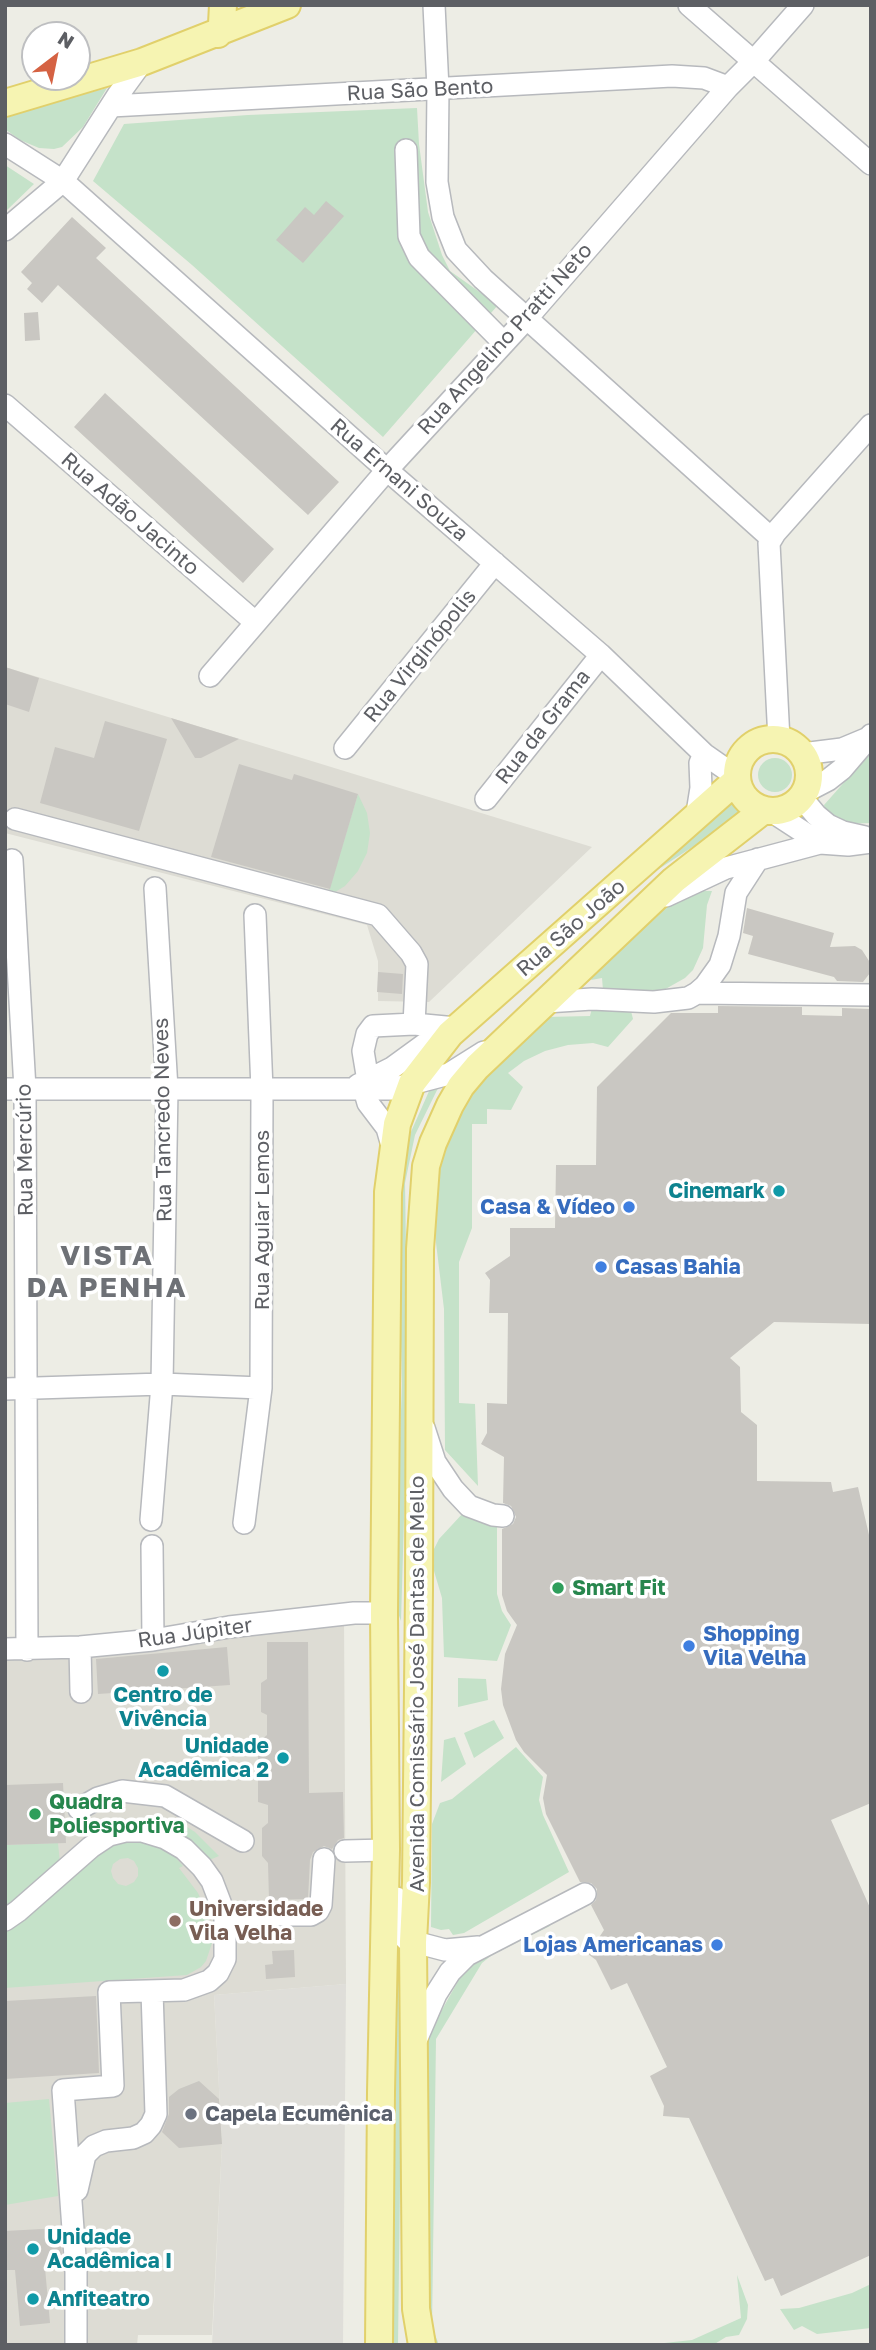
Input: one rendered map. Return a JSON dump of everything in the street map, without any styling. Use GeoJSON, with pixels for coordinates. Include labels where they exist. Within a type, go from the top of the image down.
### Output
{"type":"FeatureCollection","features":[{"type":"Feature","properties":{"kind":"main road"},"geometry":{"type":"LineString","coordinates":[[218,34],[222,24],[223,5]]}},
{"type":"Feature","properties":{"kind":"main road"},"geometry":{"type":"LineString","coordinates":[[5,103],[142,62],[287,5]]}},
{"type":"Feature","properties":{"kind":"main road"},"geometry":{"type":"LineString","coordinates":[[779,740],[792,745],[802,754],[808,773],[803,795],[791,806],[768,810],[746,799],[737,778],[740,760],[745,752],[758,743],[779,740]]}},
{"type":"Feature","properties":{"kind":"main road","name":"Rua São João"},"geometry":{"type":"LineString","coordinates":[[412,1083],[453,1031],[639,869],[737,778]]}},
{"type":"Feature","properties":{"kind":"main road","name":"Rua São João"},"geometry":{"type":"LineString","coordinates":[[497,1046],[674,880],[768,810]]}},
{"type":"Feature","properties":{"kind":"main road","name":"Avenida Comissário José Dantas de Mello"},"geometry":{"type":"LineString","coordinates":[[422,2345],[416,2309],[414,2050],[420,1248],[426,1166],[440,1125],[461,1086],[497,1046]]}},
{"type":"Feature","properties":{"kind":"main road","name":"Avenida Comissário José Dantas de Mello"},"geometry":{"type":"LineString","coordinates":[[379,2345],[381,2036],[386,1843],[384,1613],[388,1192],[403,1104],[412,1083]]}},
{"type":"Feature","properties":{"kind":"street"},"geometry":{"type":"LineString","coordinates":[[434,5],[438,89],[437,182],[443,217],[456,250],[483,279],[771,538]]}},
{"type":"Feature","properties":{"kind":"street"},"geometry":{"type":"LineString","coordinates":[[689,5],[871,164]]}},
{"type":"Feature","properties":{"kind":"street","name":"Rua Angelino Pratti Neto"},"geometry":{"type":"LineString","coordinates":[[210,676],[387,470],[528,317],[803,5]]}},
{"type":"Feature","properties":{"kind":"street"},"geometry":{"type":"LineString","coordinates":[[5,230],[63,181],[142,62]]}},
{"type":"Feature","properties":{"kind":"street","name":"Rua São Bento"},"geometry":{"type":"LineString","coordinates":[[111,106],[672,76],[704,78],[728,87]]}},
{"type":"Feature","properties":{"kind":"street","name":"Rua Ernani Souza"},"geometry":{"type":"LineString","coordinates":[[5,144],[63,181],[387,470],[601,655],[704,754],[737,778]]}},
{"type":"Feature","properties":{"kind":"street"},"geometry":{"type":"LineString","coordinates":[[35,162],[64,159],[87,144]]}},
{"type":"Feature","properties":{"kind":"street"},"geometry":{"type":"LineString","coordinates":[[407,149],[409,236],[419,257],[504,343]]}},
{"type":"Feature","properties":{"kind":"street","name":"Rua Adão Jacinto"},"geometry":{"type":"LineString","coordinates":[[5,405],[255,622]]}},
{"type":"Feature","properties":{"kind":"street"},"geometry":{"type":"LineString","coordinates":[[779,740],[768,555],[771,538],[871,425]]}},
{"type":"Feature","properties":{"kind":"street","name":"Rua Virginópolis"},"geometry":{"type":"LineString","coordinates":[[345,748],[495,563]]}},
{"type":"Feature","properties":{"kind":"street","name":"Rua da Grama"},"geometry":{"type":"LineString","coordinates":[[486,799],[601,655]]}},
{"type":"Feature","properties":{"kind":"street"},"geometry":{"type":"LineString","coordinates":[[802,754],[842,749],[869,737]]}},
{"type":"Feature","properties":{"kind":"street"},"geometry":{"type":"LineString","coordinates":[[869,737],[842,769],[803,795],[816,815],[828,825],[871,840]]}},
{"type":"Feature","properties":{"kind":"street"},"geometry":{"type":"LineString","coordinates":[[697,813],[701,788],[700,763],[704,754]]}},
{"type":"Feature","properties":{"kind":"street"},"geometry":{"type":"LineString","coordinates":[[768,810],[820,843]]}},
{"type":"Feature","properties":{"kind":"street"},"geometry":{"type":"LineString","coordinates":[[15,819],[377,915],[411,953],[416,964],[414,1024]]}},
{"type":"Feature","properties":{"kind":"street"},"geometry":{"type":"LineString","coordinates":[[649,905],[726,868],[820,843],[848,845],[871,840]]}},
{"type":"Feature","properties":{"kind":"street"},"geometry":{"type":"LineString","coordinates":[[546,1002],[592,999],[654,1002],[688,998],[697,993],[720,965],[729,936],[736,893],[758,859]]}},
{"type":"Feature","properties":{"kind":"street","name":"Rua Mercúrio"},"geometry":{"type":"LineString","coordinates":[[12,860],[15,1089],[27,1389],[27,1650]]}},
{"type":"Feature","properties":{"kind":"street","name":"Rua Tancredo Neves"},"geometry":{"type":"LineString","coordinates":[[151,1520],[162,1384],[167,1089],[155,888]]}},
{"type":"Feature","properties":{"kind":"street","name":"Rua Aguiar Lemos"},"geometry":{"type":"LineString","coordinates":[[244,1523],[261,1388],[262,1090],[255,915]]}},
{"type":"Feature","properties":{"kind":"street"},"geometry":{"type":"LineString","coordinates":[[697,993],[871,996]]}},
{"type":"Feature","properties":{"kind":"street"},"geometry":{"type":"LineString","coordinates":[[393,1151],[387,1128],[368,1103],[361,1086],[363,1051],[370,1028],[414,1024],[453,1031]]}},
{"type":"Feature","properties":{"kind":"street"},"geometry":{"type":"LineString","coordinates":[[361,1086],[425,1044],[453,1031]]}},
{"type":"Feature","properties":{"kind":"street"},"geometry":{"type":"LineString","coordinates":[[15,1089],[262,1090],[361,1086],[392,1089],[449,1074],[477,1055],[497,1046]]}},
{"type":"Feature","properties":{"kind":"street"},"geometry":{"type":"LineString","coordinates":[[5,1389],[162,1384],[261,1388]]}},
{"type":"Feature","properties":{"kind":"street"},"geometry":{"type":"LineString","coordinates":[[419,1388],[428,1445],[443,1476],[469,1506],[481,1512],[503,1516]]}},
{"type":"Feature","properties":{"kind":"street"},"geometry":{"type":"LineString","coordinates":[[152,1545],[153,1640]]}},
{"type":"Feature","properties":{"kind":"street","name":"Rua Júpiter"},"geometry":{"type":"LineString","coordinates":[[5,1649],[80,1647],[354,1613],[384,1613]]}},
{"type":"Feature","properties":{"kind":"street"},"geometry":{"type":"LineString","coordinates":[[80,1647],[82,1692]]}},
{"type":"Feature","properties":{"kind":"street"},"geometry":{"type":"LineString","coordinates":[[79,1809],[98,1798],[122,1791],[165,1796],[243,1841]]}},
{"type":"Feature","properties":{"kind":"street"},"geometry":{"type":"LineString","coordinates":[[5,1920],[91,1847],[109,1835],[125,1831],[142,1831],[165,1838],[184,1849],[212,1881],[225,1915],[225,1959],[218,1973],[209,1981],[184,1990],[109,1992],[113,2086],[63,2090],[76,2272],[76,2345]]}},
{"type":"Feature","properties":{"kind":"street"},"geometry":{"type":"LineString","coordinates":[[345,1851],[386,1843],[392,1850],[397,1871],[396,1923],[400,1933],[407,1940],[445,1950],[466,1950],[482,1945],[585,1894]]}},
{"type":"Feature","properties":{"kind":"street"},"geometry":{"type":"LineString","coordinates":[[225,1915],[311,1915],[318,1911],[321,1905],[324,1860]]}},
{"type":"Feature","properties":{"kind":"street"},"geometry":{"type":"LineString","coordinates":[[414,2050],[427,2010],[444,1981],[458,1963],[482,1945]]}},
{"type":"Feature","properties":{"kind":"street"},"geometry":{"type":"LineString","coordinates":[[72,2210],[85,2155],[94,2146],[106,2141],[133,2138],[144,2133],[156,2114],[152,1991]]}},
{"type":"Feature","properties":{"kind":"shaded area"},"geometry":{"type":"Polygon","coordinates":[[[5,667],[592,847],[429,1002],[378,1001],[378,961],[367,925],[5,833],[5,667]]]}},
{"type":"Feature","properties":{"kind":"shaded area","name":"Universidade Vila Velha"},"geometry":{"type":"Polygon","coordinates":[[[344,1615],[346,1984],[214,1995],[222,2144],[212,2335],[138,2335],[137,2345],[5,2345],[5,1658],[344,1615]]]}},
{"type":"Feature","properties":{"kind":"shaded area"},"geometry":{"type":"Polygon","coordinates":[[[346,1984],[343,2345],[212,2345],[222,2144],[214,1995],[346,1984]]]}},
{"type":"Feature","properties":{"kind":"green space"},"geometry":{"type":"Polygon","coordinates":[[[107,88],[83,127],[62,147],[39,148],[20,140],[5,129],[5,115],[107,88]]]}},
{"type":"Feature","properties":{"kind":"green space"},"geometry":{"type":"Polygon","coordinates":[[[417,108],[428,212],[442,255],[450,271],[498,305],[383,437],[192,265],[93,181],[124,124],[248,115],[417,108]]]}},
{"type":"Feature","properties":{"kind":"green space"},"geometry":{"type":"Polygon","coordinates":[[[5,165],[34,184],[6,211],[5,209],[5,165]]]}},
{"type":"Feature","properties":{"kind":"green space"},"geometry":{"type":"Polygon","coordinates":[[[871,752],[871,823],[844,824],[825,811],[824,805],[871,752]]]}},
{"type":"Feature","properties":{"kind":"green space"},"geometry":{"type":"Polygon","coordinates":[[[775,758],[787,763],[792,775],[787,787],[775,792],[763,787],[758,775],[763,763],[775,758]]]}},
{"type":"Feature","properties":{"kind":"green space"},"geometry":{"type":"Polygon","coordinates":[[[358,794],[367,813],[370,833],[367,853],[358,871],[345,886],[327,897],[358,794]]]}},
{"type":"Feature","properties":{"kind":"green space"},"geometry":{"type":"Polygon","coordinates":[[[725,796],[743,814],[645,878],[725,796]]]}},
{"type":"Feature","properties":{"kind":"green space"},"geometry":{"type":"Polygon","coordinates":[[[698,891],[712,891],[707,905],[703,948],[693,970],[685,978],[662,991],[648,993],[603,990],[602,978],[591,980],[600,962],[667,906],[698,891]]]}},
{"type":"Feature","properties":{"kind":"green space"},"geometry":{"type":"Polygon","coordinates":[[[592,1008],[631,1011],[633,1019],[608,1047],[593,1043],[568,1045],[545,1051],[524,1061],[508,1073],[523,1087],[511,1110],[487,1109],[487,1124],[472,1124],[472,1228],[459,1262],[459,1403],[475,1404],[478,1486],[445,1450],[444,1309],[433,1218],[438,1161],[467,1094],[545,1017],[590,1016],[592,1008]]]}},
{"type":"Feature","properties":{"kind":"green space"},"geometry":{"type":"Polygon","coordinates":[[[440,1084],[415,1135],[405,1183],[408,1382],[401,1621],[394,1602],[402,1384],[398,1214],[403,1159],[410,1134],[430,1089],[440,1084]]]}},
{"type":"Feature","properties":{"kind":"green space"},"geometry":{"type":"Polygon","coordinates":[[[464,1512],[497,1526],[497,1594],[502,1611],[511,1625],[497,1661],[444,1657],[442,1598],[434,1571],[434,1549],[439,1539],[464,1512]]]}},
{"type":"Feature","properties":{"kind":"green space"},"geometry":{"type":"Polygon","coordinates":[[[458,1678],[486,1679],[488,1700],[458,1707],[458,1678]]]}},
{"type":"Feature","properties":{"kind":"green space"},"geometry":{"type":"Polygon","coordinates":[[[494,1720],[504,1738],[474,1758],[464,1733],[494,1720]]]}},
{"type":"Feature","properties":{"kind":"green space"},"geometry":{"type":"Polygon","coordinates":[[[455,1737],[466,1764],[441,1782],[444,1740],[455,1737]]]}},
{"type":"Feature","properties":{"kind":"green space"},"geometry":{"type":"Polygon","coordinates":[[[516,1747],[543,1777],[539,1800],[543,1815],[569,1872],[464,1933],[453,1935],[449,1929],[431,1927],[432,1824],[440,1803],[452,1799],[516,1747]]]}},
{"type":"Feature","properties":{"kind":"green space"},"geometry":{"type":"Polygon","coordinates":[[[162,1818],[179,1822],[195,1832],[219,1856],[207,1861],[152,1825],[162,1818]]]}},
{"type":"Feature","properties":{"kind":"green space"},"geometry":{"type":"Polygon","coordinates":[[[144,1837],[172,1853],[183,1866],[179,1868],[198,1893],[205,1908],[212,1934],[206,1961],[187,1975],[5,1988],[5,1929],[101,1848],[144,1837]],[[128,1858],[120,1859],[113,1864],[111,1871],[118,1884],[126,1886],[134,1882],[138,1876],[138,1868],[134,1861],[128,1858]]]}},
{"type":"Feature","properties":{"kind":"green space"},"geometry":{"type":"Polygon","coordinates":[[[58,1843],[60,1863],[5,1907],[5,1845],[58,1843]]]}},
{"type":"Feature","properties":{"kind":"green space"},"geometry":{"type":"Polygon","coordinates":[[[554,1914],[550,1926],[492,1955],[482,1963],[436,2039],[432,2327],[439,2345],[430,2345],[427,2333],[428,2035],[467,1965],[554,1914]]]}},
{"type":"Feature","properties":{"kind":"green space"},"geometry":{"type":"Polygon","coordinates":[[[397,1945],[403,1945],[398,2345],[393,2345],[397,1945]]]}},
{"type":"Feature","properties":{"kind":"green space"},"geometry":{"type":"Polygon","coordinates":[[[49,2099],[58,2196],[5,2205],[5,2103],[49,2099]]]}},
{"type":"Feature","properties":{"kind":"green space"},"geometry":{"type":"Polygon","coordinates":[[[737,2275],[748,2305],[747,2319],[739,2335],[726,2337],[713,2345],[646,2345],[692,2340],[741,2318],[737,2275]]]}},
{"type":"Feature","properties":{"kind":"green space"},"geometry":{"type":"Polygon","coordinates":[[[871,2284],[871,2328],[817,2334],[802,2326],[794,2330],[780,2309],[799,2308],[852,2293],[871,2284]]]}},
{"type":"Feature","properties":{"kind":"building"},"geometry":{"type":"Polygon","coordinates":[[[326,201],[344,216],[303,263],[276,240],[305,207],[314,215],[326,201]]]}},
{"type":"Feature","properties":{"kind":"building"},"geometry":{"type":"Polygon","coordinates":[[[72,217],[106,248],[96,258],[339,482],[308,515],[58,285],[42,303],[27,289],[32,283],[21,272],[72,217]]]}},
{"type":"Feature","properties":{"kind":"building"},"geometry":{"type":"Polygon","coordinates":[[[38,312],[40,340],[25,341],[24,313],[38,312]]]}},
{"type":"Feature","properties":{"kind":"building"},"geometry":{"type":"Polygon","coordinates":[[[105,393],[274,549],[243,583],[74,427],[105,393]]]}},
{"type":"Feature","properties":{"kind":"building"},"geometry":{"type":"Polygon","coordinates":[[[5,667],[39,678],[29,712],[5,704],[5,667]]]}},
{"type":"Feature","properties":{"kind":"building"},"geometry":{"type":"Polygon","coordinates":[[[171,718],[239,739],[201,758],[195,758],[171,718]]]}},
{"type":"Feature","properties":{"kind":"building"},"geometry":{"type":"Polygon","coordinates":[[[105,721],[167,739],[139,831],[40,803],[55,747],[94,758],[105,721]]]}},
{"type":"Feature","properties":{"kind":"building"},"geometry":{"type":"Polygon","coordinates":[[[239,764],[292,780],[294,774],[358,794],[330,889],[211,857],[239,764]]]}},
{"type":"Feature","properties":{"kind":"building"},"geometry":{"type":"Polygon","coordinates":[[[747,908],[834,933],[830,947],[855,946],[862,950],[871,964],[870,973],[863,982],[837,981],[834,977],[748,954],[753,936],[743,933],[747,908]]]}},
{"type":"Feature","properties":{"kind":"building"},"geometry":{"type":"Polygon","coordinates":[[[378,972],[403,974],[402,994],[377,992],[378,972]]]}},
{"type":"Feature","properties":{"kind":"building","name":"Shopping Vila Velha"},"geometry":{"type":"Polygon","coordinates":[[[718,1006],[802,1007],[802,1015],[842,1016],[842,1008],[869,1009],[871,1016],[871,1324],[774,1322],[730,1358],[740,1367],[741,1412],[757,1425],[757,1481],[831,1482],[833,1492],[858,1487],[871,1535],[871,1803],[831,1820],[871,1910],[871,2255],[781,2296],[773,2278],[765,2281],[689,2118],[663,2116],[664,2106],[650,2076],[667,2067],[627,1983],[611,1990],[596,1960],[588,1954],[604,1930],[591,1905],[596,1900],[597,1889],[591,1883],[580,1882],[546,1814],[543,1798],[547,1775],[516,1740],[503,1705],[501,1689],[505,1654],[517,1625],[507,1611],[502,1595],[502,1529],[513,1524],[516,1517],[511,1506],[503,1503],[504,1457],[481,1444],[487,1433],[487,1403],[507,1404],[508,1313],[489,1313],[490,1280],[485,1273],[510,1256],[510,1228],[555,1228],[556,1165],[596,1165],[597,1087],[671,1013],[718,1013],[718,1006]]]}},
{"type":"Feature","properties":{"kind":"building","name":"Unidade Acadêmica 2"},"geometry":{"type":"Polygon","coordinates":[[[267,1642],[308,1642],[309,1793],[343,1792],[344,1838],[338,1840],[332,1849],[324,1846],[313,1852],[310,1860],[308,1899],[269,1900],[268,1863],[262,1856],[262,1828],[268,1823],[268,1805],[258,1802],[258,1743],[267,1735],[267,1715],[261,1712],[261,1683],[267,1679],[267,1642]]]}},
{"type":"Feature","properties":{"kind":"building","name":"Centro de Vivência"},"geometry":{"type":"Polygon","coordinates":[[[227,1647],[230,1685],[98,1694],[96,1659],[227,1647]]]}},
{"type":"Feature","properties":{"kind":"building","name":"Quadra Poliesportiva"},"geometry":{"type":"Polygon","coordinates":[[[63,1783],[66,1843],[5,1845],[5,1785],[63,1783]]]}},
{"type":"Feature","properties":{"kind":"building"},"geometry":{"type":"Polygon","coordinates":[[[294,1950],[295,1977],[266,1979],[265,1965],[273,1964],[272,1951],[294,1950]]]}},
{"type":"Feature","properties":{"kind":"building"},"geometry":{"type":"Polygon","coordinates":[[[96,1996],[99,2073],[5,2079],[5,2001],[96,1996]]]}},
{"type":"Feature","properties":{"kind":"building","name":"Capela Ecumênica"},"geometry":{"type":"Polygon","coordinates":[[[199,2081],[219,2099],[222,2144],[179,2148],[162,2132],[169,2114],[169,2097],[179,2089],[199,2081]]]}},
{"type":"Feature","properties":{"kind":"building"},"geometry":{"type":"Polygon","coordinates":[[[60,2228],[63,2267],[45,2268],[50,2323],[20,2326],[15,2270],[5,2270],[5,2231],[60,2228]]]}},
{"type":"Feature","properties":{"kind":"place","name":"Cinemark"},"geometry":{"type":"Point","coordinates":[779,1191]}},
{"type":"Feature","properties":{"kind":"place","name":"Casa & Vídeo"},"geometry":{"type":"Point","coordinates":[629,1207]}},
{"type":"Feature","properties":{"kind":"place","name":"Casas Bahia"},"geometry":{"type":"Point","coordinates":[601,1267]}},
{"type":"Feature","properties":{"kind":"place","name":"Smart Fit"},"geometry":{"type":"Point","coordinates":[558,1588]}},
{"type":"Feature","properties":{"kind":"place","name":"Shopping Vila Velha"},"geometry":{"type":"Point","coordinates":[689,1646]}},
{"type":"Feature","properties":{"kind":"place","name":"Centro de Vivência"},"geometry":{"type":"Point","coordinates":[163,1671]}},
{"type":"Feature","properties":{"kind":"place","name":"Unidade Acadêmica 2"},"geometry":{"type":"Point","coordinates":[283,1758]}},
{"type":"Feature","properties":{"kind":"place","name":"Quadra Poliesportiva"},"geometry":{"type":"Point","coordinates":[35,1814]}},
{"type":"Feature","properties":{"kind":"place","name":"Universidade Vila Velha"},"geometry":{"type":"Point","coordinates":[175,1921]}},
{"type":"Feature","properties":{"kind":"place","name":"Lojas Americanas"},"geometry":{"type":"Point","coordinates":[717,1945]}},
{"type":"Feature","properties":{"kind":"place","name":"Capela Ecumênica"},"geometry":{"type":"Point","coordinates":[191,2114]}},
{"type":"Feature","properties":{"kind":"place","name":"Unidade Acadêmica I"},"geometry":{"type":"Point","coordinates":[33,2249]}},
{"type":"Feature","properties":{"kind":"place","name":"Anfiteatro"},"geometry":{"type":"Point","coordinates":[33,2299]}},
{"type":"Feature","properties":{"kind":"district","name":"VISTA DA PENHA"},"geometry":{"type":"Point","coordinates":[107,1272]}}]}
